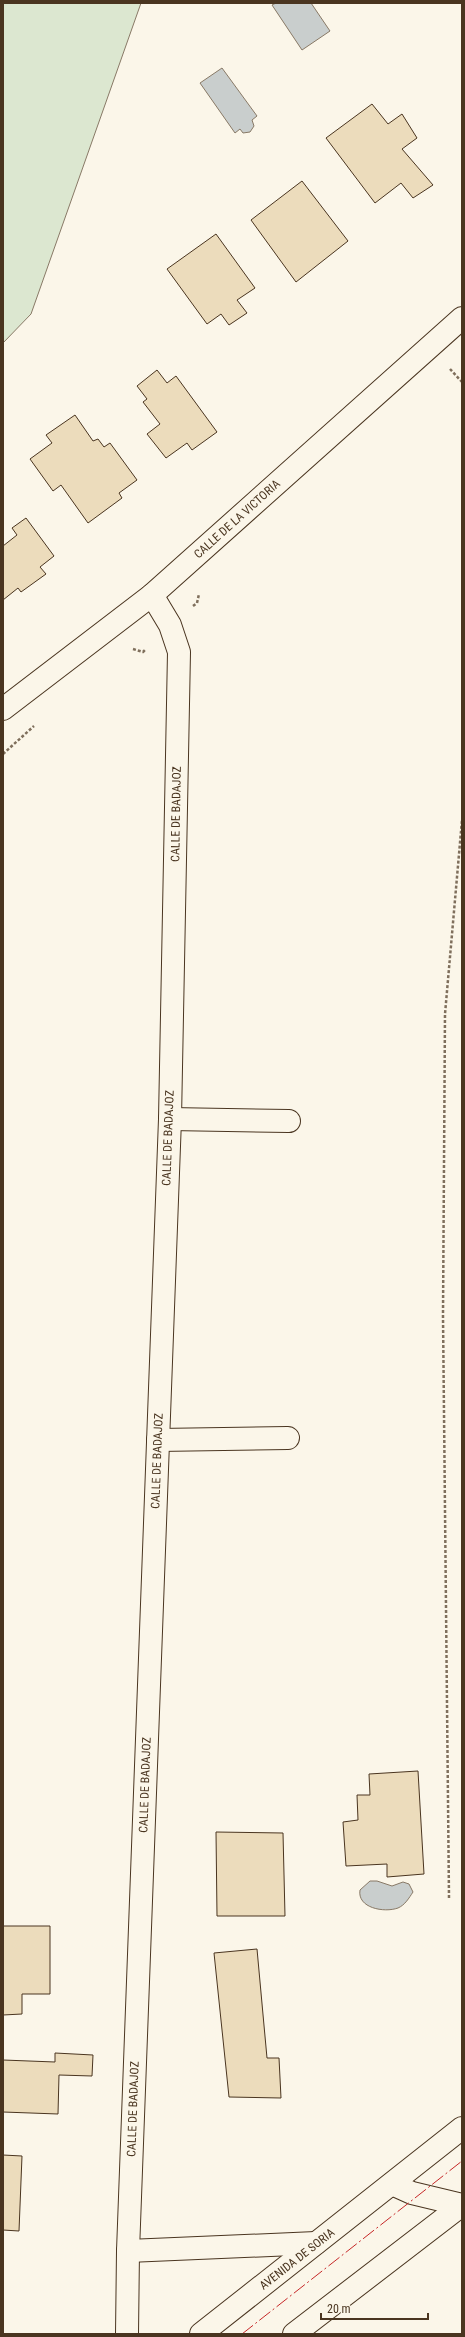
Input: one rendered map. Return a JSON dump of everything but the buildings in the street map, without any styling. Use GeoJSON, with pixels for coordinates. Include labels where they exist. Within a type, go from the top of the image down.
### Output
{"type":"FeatureCollection","features":[{"type":"Feature","properties":{"kind":"street","name":"CALLE DE LA VICTORIA"},"geometry":{"type":"LineString","coordinates":[[3,709],[152,595],[462,318]]}},
{"type":"Feature","properties":{"kind":"street","name":"CALLE DE BADAJOZ"},"geometry":{"type":"LineString","coordinates":[[127,2334],[128,2251],[170,1119],[179,652],[170,625],[152,595]]}},
{"type":"Feature","properties":{"kind":"street"},"geometry":{"type":"LineString","coordinates":[[170,1119],[289,1121]]}},
{"type":"Feature","properties":{"kind":"street"},"geometry":{"type":"LineString","coordinates":[[158,1440],[288,1438]]}},
{"type":"Feature","properties":{"kind":"street","name":"AVENIDA DE SORIA"},"geometry":{"type":"LineString","coordinates":[[200,2334],[462,2128]]}},
{"type":"Feature","properties":{"kind":"street"},"geometry":{"type":"LineString","coordinates":[[392,2184],[412,2193],[462,2205]]}},
{"type":"Feature","properties":{"kind":"street"},"geometry":{"type":"LineString","coordinates":[[294,2334],[462,2205]]}},
{"type":"Feature","properties":{"kind":"street"},"geometry":{"type":"LineString","coordinates":[[128,2251],[316,2243]]}},
{"type":"Feature","properties":{"kind":"path"},"geometry":{"type":"LineString","coordinates":[[449,1898],[443,1316],[445,1014],[462,820]]}},
{"type":"Feature","properties":{"kind":"green space"},"geometry":{"type":"Polygon","coordinates":[[[3,3],[141,3],[31,314],[3,343],[3,3]]]}},
{"type":"Feature","properties":{"kind":"shaded area"},"geometry":{"type":"Polygon","coordinates":[[[276,3],[311,3],[330,31],[302,50],[272,5],[276,3]]]}},
{"type":"Feature","properties":{"kind":"shaded area"},"geometry":{"type":"Polygon","coordinates":[[[222,68],[257,116],[252,120],[254,126],[250,132],[243,133],[240,129],[235,133],[200,83],[222,68]]]}},
{"type":"Feature","properties":{"kind":"shaded area"},"geometry":{"type":"Polygon","coordinates":[[[370,1881],[377,1881],[392,1886],[403,1882],[409,1884],[413,1892],[405,1903],[398,1908],[386,1910],[373,1908],[367,1905],[360,1896],[360,1890],[370,1881]]]}},
{"type":"Feature","properties":{"kind":"power"},"geometry":{"type":"LineString","coordinates":[[242,2334],[462,2161]]}}]}
